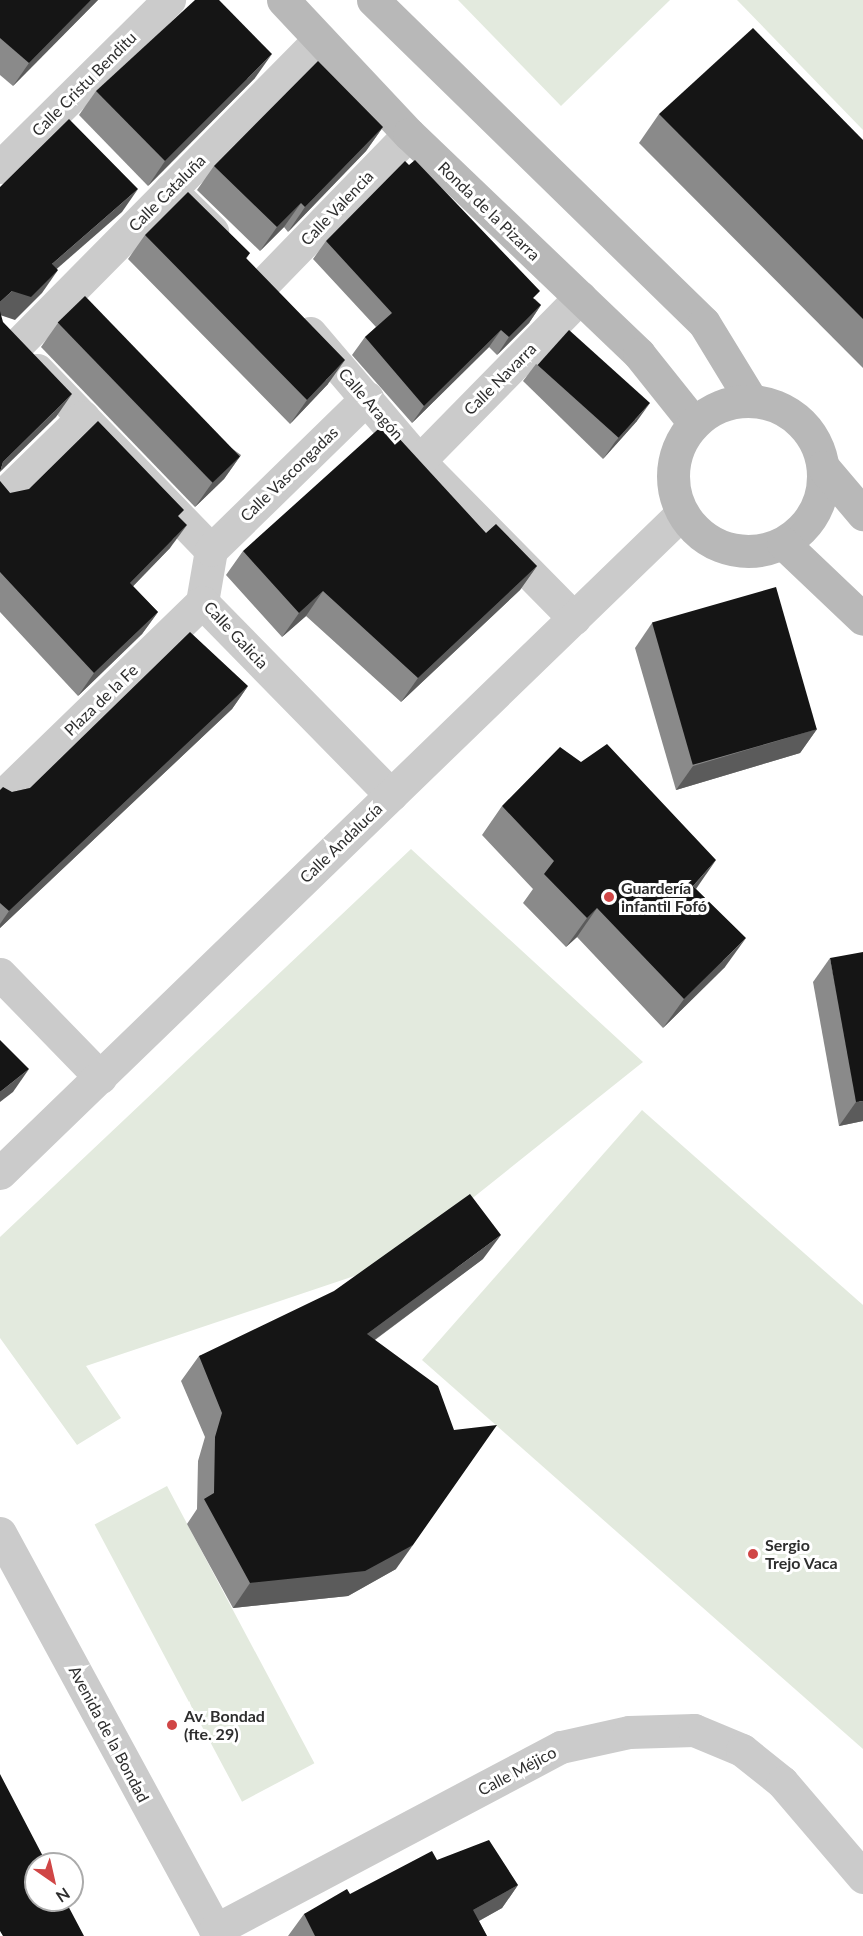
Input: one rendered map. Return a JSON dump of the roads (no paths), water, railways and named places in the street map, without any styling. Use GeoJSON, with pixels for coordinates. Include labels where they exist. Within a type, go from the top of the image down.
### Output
{"type":"FeatureCollection","features":[{"type":"Feature","properties":{"kind":"main road","name":"Ronda de la Pizarra"},"geometry":{"type":"LineString","coordinates":[[283,0],[409,134],[639,354],[694,423]]}},
{"type":"Feature","properties":{"kind":"main road"},"geometry":{"type":"LineString","coordinates":[[373,0],[704,323],[752,400]]}},
{"type":"Feature","properties":{"kind":"main road"},"geometry":{"type":"LineString","coordinates":[[752,400],[777,406],[800,420],[816,441],[823,466],[822,489],[815,511],[801,529],[783,543],[761,550],[738,551],[716,544],[697,531],[682,513],[674,490],[673,466],[680,443],[694,423],[711,410],[752,400]]}},
{"type":"Feature","properties":{"kind":"main road"},"geometry":{"type":"LineString","coordinates":[[823,466],[863,514]]}},
{"type":"Feature","properties":{"kind":"main road"},"geometry":{"type":"LineString","coordinates":[[783,543],[863,619]]}},
{"type":"Feature","properties":{"kind":"street","name":"Calle Cristu Benditu"},"geometry":{"type":"LineString","coordinates":[[0,167],[169,0]]}},
{"type":"Feature","properties":{"kind":"street","name":"Calle Cataluña"},"geometry":{"type":"LineString","coordinates":[[7,340],[159,201],[320,39]]}},
{"type":"Feature","properties":{"kind":"street"},"geometry":{"type":"LineString","coordinates":[[52,115],[76,140]]}},
{"type":"Feature","properties":{"kind":"street","name":"Calle Valencia"},"geometry":{"type":"LineString","coordinates":[[265,282],[409,134]]}},
{"type":"Feature","properties":{"kind":"street","name":"Calle Aragón"},"geometry":{"type":"LineString","coordinates":[[124,188],[159,201],[237,255],[265,282],[419,461],[574,618]]}},
{"type":"Feature","properties":{"kind":"street","name":"Calle Navarra"},"geometry":{"type":"LineString","coordinates":[[419,461],[580,297]]}},
{"type":"Feature","properties":{"kind":"street"},"geometry":{"type":"LineString","coordinates":[[7,340],[211,550]]}},
{"type":"Feature","properties":{"kind":"street","name":"Calle Vascongadas"},"geometry":{"type":"LineString","coordinates":[[211,550],[367,398]]}},
{"type":"Feature","properties":{"kind":"street"},"geometry":{"type":"LineString","coordinates":[[0,498],[82,417]]}},
{"type":"Feature","properties":{"kind":"street","name":"Calle Andalucía"},"geometry":{"type":"LineString","coordinates":[[0,1173],[682,513]]}},
{"type":"Feature","properties":{"kind":"street","name":"Calle Galicia"},"geometry":{"type":"LineString","coordinates":[[211,550],[202,602],[391,795]]}},
{"type":"Feature","properties":{"kind":"street","name":"Plaza de la Fe"},"geometry":{"type":"LineString","coordinates":[[0,798],[202,602]]}},
{"type":"Feature","properties":{"kind":"street"},"geometry":{"type":"LineString","coordinates":[[0,974],[100,1077]]}},
{"type":"Feature","properties":{"kind":"street","name":"Avenida de la Bondad"},"geometry":{"type":"LineString","coordinates":[[0,1533],[217,1933]]}},
{"type":"Feature","properties":{"kind":"street","name":"Calle Méjico"},"geometry":{"type":"LineString","coordinates":[[217,1933],[561,1747],[629,1732],[694,1730],[742,1750],[782,1782],[857,1860]]}},
{"type":"Feature","properties":{"kind":"place","name":"Guardería infantil Fofó"},"geometry":{"type":"Point","coordinates":[609,897]}},
{"type":"Feature","properties":{"kind":"place","name":"Sergio Trejo Vaca"},"geometry":{"type":"Point","coordinates":[753,1554]}},
{"type":"Feature","properties":{"kind":"place","name":"Av. Bondad (fte. 29)"},"geometry":{"type":"Point","coordinates":[172,1725]}}]}
